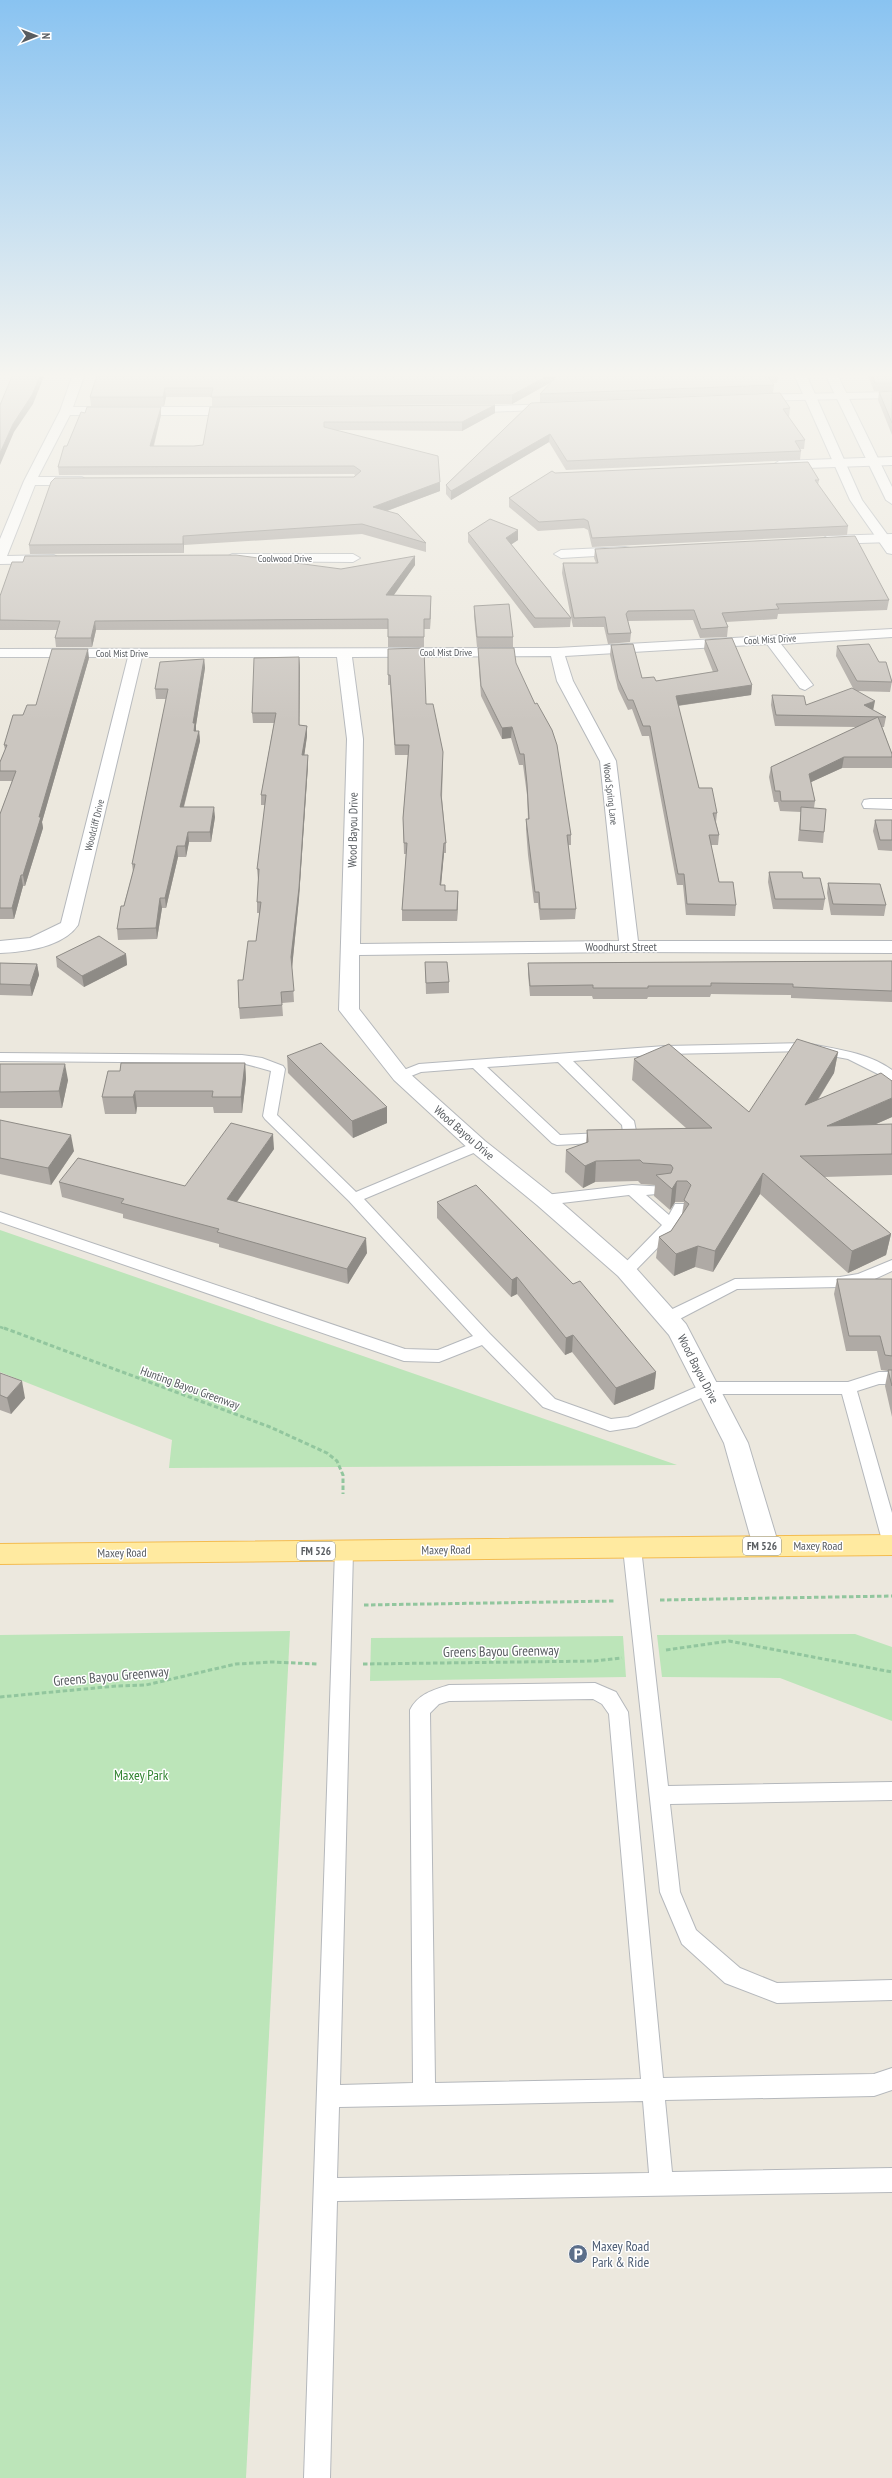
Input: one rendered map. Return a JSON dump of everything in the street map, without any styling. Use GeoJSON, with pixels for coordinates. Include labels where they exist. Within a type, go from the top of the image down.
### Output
{"type":"FeatureCollection","features":[{"type":"Feature","properties":{"kind":"main road","name":"Maxey Road"},"geometry":{"type":"LineString","coordinates":[[0,1554],[892,1544]]}},
{"type":"Feature","properties":{"kind":"street"},"geometry":{"type":"LineString","coordinates":[[0,556],[27,490]]}},
{"type":"Feature","properties":{"kind":"street"},"geometry":{"type":"LineString","coordinates":[[851,490],[856,500],[887,538],[892,550]]}},
{"type":"Feature","properties":{"kind":"street"},"geometry":{"type":"LineString","coordinates":[[887,490],[892,500]]}},
{"type":"Feature","properties":{"kind":"street"},"geometry":{"type":"LineString","coordinates":[[811,541],[887,538]]}},
{"type":"Feature","properties":{"kind":"street"},"geometry":{"type":"LineString","coordinates":[[561,554],[639,550]]}},
{"type":"Feature","properties":{"kind":"street","name":"Coolwood Drive"},"geometry":{"type":"LineString","coordinates":[[220,559],[353,558]]}},
{"type":"Feature","properties":{"kind":"street"},"geometry":{"type":"LineString","coordinates":[[0,560],[71,559]]}},
{"type":"Feature","properties":{"kind":"street","name":"Cool Mist Drive"},"geometry":{"type":"LineString","coordinates":[[0,653],[557,652],[892,633]]}},
{"type":"Feature","properties":{"kind":"street"},"geometry":{"type":"LineString","coordinates":[[770,639],[805,685]]}},
{"type":"Feature","properties":{"kind":"street","name":"Wood Spring Lane"},"geometry":{"type":"LineString","coordinates":[[557,652],[565,681],[608,761],[629,946]]}},
{"type":"Feature","properties":{"kind":"street","name":"Woodcliff Drive"},"geometry":{"type":"LineString","coordinates":[[0,948],[25,947],[49,939],[69,926],[136,653]]}},
{"type":"Feature","properties":{"kind":"street","name":"Wood Bayou Drive"},"geometry":{"type":"LineString","coordinates":[[344,653],[355,739],[349,1010],[400,1076],[478,1146],[545,1200],[626,1271],[666,1319],[678,1330],[736,1443],[766,1546]]}},
{"type":"Feature","properties":{"kind":"street"},"geometry":{"type":"LineString","coordinates":[[870,804],[892,804]]}},
{"type":"Feature","properties":{"kind":"street","name":"Woodhurst Street"},"geometry":{"type":"LineString","coordinates":[[350,950],[629,946],[892,947]]}},
{"type":"Feature","properties":{"kind":"lane"},"geometry":{"type":"LineString","coordinates":[[400,1076],[419,1068],[665,1050],[805,1047],[852,1056],[880,1068],[892,1077]]}},
{"type":"Feature","properties":{"kind":"lane"},"geometry":{"type":"LineString","coordinates":[[0,1057],[242,1059],[257,1061],[278,1069],[270,1116],[354,1198],[484,1338],[548,1403],[610,1425],[630,1423],[708,1388],[848,1388],[879,1378],[892,1378]]}},
{"type":"Feature","properties":{"kind":"lane"},"geometry":{"type":"LineString","coordinates":[[476,1064],[557,1140],[630,1136],[629,1124],[562,1058]]}},
{"type":"Feature","properties":{"kind":"lane"},"geometry":{"type":"LineString","coordinates":[[354,1198],[478,1146]]}},
{"type":"Feature","properties":{"kind":"lane"},"geometry":{"type":"LineString","coordinates":[[545,1200],[632,1190],[662,1190]]}},
{"type":"Feature","properties":{"kind":"lane"},"geometry":{"type":"LineString","coordinates":[[632,1190],[671,1224]]}},
{"type":"Feature","properties":{"kind":"lane"},"geometry":{"type":"LineString","coordinates":[[626,1271],[671,1224],[680,1207]]}},
{"type":"Feature","properties":{"kind":"lane"},"geometry":{"type":"LineString","coordinates":[[0,1217],[404,1355],[439,1356],[484,1338]]}},
{"type":"Feature","properties":{"kind":"lane"},"geometry":{"type":"LineString","coordinates":[[666,1319],[735,1284],[840,1282],[861,1278],[892,1265]]}},
{"type":"Feature","properties":{"kind":"lane"},"geometry":{"type":"LineString","coordinates":[[848,1388],[892,1544]]}},
{"type":"Feature","properties":{"kind":"lane"},"geometry":{"type":"LineString","coordinates":[[632,1548],[670,1892],[689,1937],[733,1976],[777,1993],[892,1990]]}},
{"type":"Feature","properties":{"kind":"lane"},"geometry":{"type":"LineString","coordinates":[[317,2478],[344,1551]]}},
{"type":"Feature","properties":{"kind":"lane"},"geometry":{"type":"LineString","coordinates":[[424,2094],[420,1710],[433,1698],[449,1693],[594,1691],[609,1698],[618,1712],[652,2090],[662,2184]]}},
{"type":"Feature","properties":{"kind":"lane"},"geometry":{"type":"LineString","coordinates":[[660,1795],[892,1791]]}},
{"type":"Feature","properties":{"kind":"lane"},"geometry":{"type":"LineString","coordinates":[[328,2096],[874,2085],[892,2080]]}},
{"type":"Feature","properties":{"kind":"lane"},"geometry":{"type":"LineString","coordinates":[[325,2190],[892,2180]]}},
{"type":"Feature","properties":{"kind":"path","name":"Hunting Bayou Greenway"},"geometry":{"type":"LineString","coordinates":[[0,1327],[270,1427],[315,1447],[337,1461],[343,1475],[342,1494]]}},
{"type":"Feature","properties":{"kind":"path"},"geometry":{"type":"LineString","coordinates":[[662,1650],[730,1641],[758,1648],[892,1672]]}},
{"type":"Feature","properties":{"kind":"path","name":"Greens Bayou Greenway"},"geometry":{"type":"LineString","coordinates":[[375,1664],[595,1661],[627,1657]]}},
{"type":"Feature","properties":{"kind":"path","name":"Greens Bayou Greenway"},"geometry":{"type":"LineString","coordinates":[[0,1697],[116,1686],[136,1688],[176,1682],[228,1666],[317,1664]]}},
{"type":"Feature","properties":{"kind":"green space"},"geometry":{"type":"Polygon","coordinates":[[[0,1230],[677,1465],[169,1468],[172,1440],[0,1372],[0,1230]]]}},
{"type":"Feature","properties":{"kind":"green space","name":"Maxey Park"},"geometry":{"type":"Polygon","coordinates":[[[290,1631],[246,2478],[0,2478],[0,1635],[290,1631]]]}},
{"type":"Feature","properties":{"kind":"green space"},"geometry":{"type":"Polygon","coordinates":[[[855,1634],[892,1647],[892,1721],[780,1678],[662,1677],[657,1635],[855,1634]]]}},
{"type":"Feature","properties":{"kind":"green space"},"geometry":{"type":"Polygon","coordinates":[[[623,1636],[626,1677],[370,1681],[371,1638],[623,1636]]]}},
{"type":"Feature","properties":{"kind":"building"},"geometry":{"type":"Polygon","coordinates":[[[48,490],[420,490],[373,507],[398,514],[426,543],[362,524],[183,536],[183,544],[29,545],[48,490]]]}},
{"type":"Feature","properties":{"kind":"building"},"geometry":{"type":"Polygon","coordinates":[[[522,490],[822,490],[848,526],[592,538],[588,521],[584,519],[539,522],[509,498],[522,490]]]}},
{"type":"Feature","properties":{"kind":"building"},"geometry":{"type":"Polygon","coordinates":[[[490,519],[518,530],[506,538],[571,618],[535,618],[468,533],[490,519]]]}},
{"type":"Feature","properties":{"kind":"building"},"geometry":{"type":"Polygon","coordinates":[[[855,536],[889,600],[776,604],[779,609],[722,613],[728,627],[701,629],[694,610],[628,611],[626,614],[631,633],[608,634],[605,617],[574,618],[563,563],[598,563],[595,549],[855,536]]]}},
{"type":"Feature","properties":{"kind":"building"},"geometry":{"type":"Polygon","coordinates":[[[236,555],[341,569],[415,556],[386,595],[431,596],[430,619],[424,619],[424,637],[388,637],[388,619],[95,621],[91,638],[55,638],[60,621],[0,620],[0,596],[12,562],[23,562],[25,556],[236,555]]]}},
{"type":"Feature","properties":{"kind":"building"},"geometry":{"type":"Polygon","coordinates":[[[509,604],[513,637],[477,637],[474,606],[509,604]]]}},
{"type":"Feature","properties":{"kind":"building"},"geometry":{"type":"Polygon","coordinates":[[[732,638],[752,685],[676,696],[699,788],[712,788],[717,813],[713,813],[719,835],[709,835],[719,882],[733,882],[736,905],[687,904],[684,874],[678,874],[650,726],[643,726],[633,700],[628,700],[618,679],[611,645],[633,644],[642,678],[654,677],[656,681],[718,671],[705,640],[732,638]]]}},
{"type":"Feature","properties":{"kind":"building"},"geometry":{"type":"Polygon","coordinates":[[[869,644],[879,662],[886,662],[892,682],[857,681],[837,646],[869,644]]]}},
{"type":"Feature","properties":{"kind":"building"},"geometry":{"type":"Polygon","coordinates":[[[424,648],[426,704],[433,704],[443,752],[441,795],[446,843],[444,843],[440,885],[445,885],[445,891],[458,891],[457,910],[402,910],[407,843],[404,843],[403,818],[409,745],[395,745],[390,675],[388,675],[388,649],[424,648]]]}},
{"type":"Feature","properties":{"kind":"building"},"geometry":{"type":"Polygon","coordinates":[[[478,648],[514,648],[516,663],[535,704],[537,703],[552,730],[557,745],[571,835],[567,835],[576,909],[540,909],[539,892],[535,892],[526,819],[529,819],[524,754],[520,754],[512,727],[502,728],[481,686],[478,648]]]}},
{"type":"Feature","properties":{"kind":"building"},"geometry":{"type":"Polygon","coordinates":[[[52,649],[88,649],[39,817],[41,817],[23,875],[21,875],[12,908],[0,908],[0,814],[16,771],[0,771],[0,762],[7,745],[4,745],[13,715],[23,715],[27,705],[36,705],[52,649]]]}},
{"type":"Feature","properties":{"kind":"building"},"geometry":{"type":"Polygon","coordinates":[[[299,657],[299,725],[307,726],[302,755],[308,755],[299,888],[291,957],[294,991],[281,992],[282,1005],[239,1008],[238,980],[243,980],[248,941],[256,941],[261,902],[257,902],[259,869],[257,869],[266,795],[261,795],[276,713],[252,713],[254,658],[299,657]]]}},
{"type":"Feature","properties":{"kind":"building"},"geometry":{"type":"Polygon","coordinates":[[[204,659],[193,723],[195,723],[194,731],[199,731],[180,807],[214,807],[210,832],[188,832],[185,846],[177,846],[165,898],[160,898],[156,928],[117,929],[121,906],[124,906],[135,864],[132,864],[168,689],[155,689],[160,662],[204,659]]]}},
{"type":"Feature","properties":{"kind":"building"},"geometry":{"type":"Polygon","coordinates":[[[852,688],[875,701],[864,705],[886,717],[776,715],[772,695],[804,696],[806,705],[852,688]]]}},
{"type":"Feature","properties":{"kind":"building"},"geometry":{"type":"Polygon","coordinates":[[[878,717],[892,757],[844,757],[809,774],[815,801],[781,801],[780,791],[775,791],[771,767],[878,717]]]}},
{"type":"Feature","properties":{"kind":"building"},"geometry":{"type":"Polygon","coordinates":[[[801,807],[826,809],[824,832],[800,830],[801,807]]]}},
{"type":"Feature","properties":{"kind":"building"},"geometry":{"type":"Polygon","coordinates":[[[875,820],[892,820],[892,840],[880,840],[875,820]]]}},
{"type":"Feature","properties":{"kind":"building"},"geometry":{"type":"Polygon","coordinates":[[[769,872],[802,872],[803,878],[820,878],[825,899],[775,899],[769,872]]]}},
{"type":"Feature","properties":{"kind":"building"},"geometry":{"type":"Polygon","coordinates":[[[828,883],[880,884],[886,905],[833,904],[828,883]]]}},
{"type":"Feature","properties":{"kind":"building"},"geometry":{"type":"Polygon","coordinates":[[[99,936],[126,954],[82,976],[56,957],[99,936]]]}},
{"type":"Feature","properties":{"kind":"building"},"geometry":{"type":"Polygon","coordinates":[[[892,961],[892,991],[793,987],[793,984],[711,983],[711,986],[648,986],[648,988],[593,988],[593,985],[530,986],[528,963],[892,961]]]}},
{"type":"Feature","properties":{"kind":"building"},"geometry":{"type":"Polygon","coordinates":[[[425,962],[447,962],[449,982],[426,983],[425,962]]]}},
{"type":"Feature","properties":{"kind":"building"},"geometry":{"type":"Polygon","coordinates":[[[0,963],[37,964],[30,985],[0,984],[0,963]]]}},
{"type":"Feature","properties":{"kind":"building"},"geometry":{"type":"Polygon","coordinates":[[[797,1039],[838,1052],[805,1105],[881,1073],[892,1081],[892,1098],[827,1126],[892,1124],[892,1154],[800,1156],[891,1234],[852,1251],[763,1173],[715,1251],[698,1246],[676,1254],[659,1237],[671,1231],[689,1204],[684,1200],[691,1185],[687,1181],[677,1181],[672,1189],[656,1175],[671,1173],[673,1168],[671,1165],[643,1163],[640,1160],[596,1161],[585,1166],[566,1150],[588,1142],[587,1130],[712,1128],[634,1059],[669,1044],[749,1112],[797,1039]]]}},
{"type":"Feature","properties":{"kind":"building"},"geometry":{"type":"Polygon","coordinates":[[[321,1043],[387,1107],[352,1121],[287,1056],[321,1043]]]}},
{"type":"Feature","properties":{"kind":"building"},"geometry":{"type":"Polygon","coordinates":[[[121,1063],[245,1063],[241,1097],[212,1097],[213,1091],[135,1091],[133,1097],[102,1097],[108,1071],[120,1071],[121,1063]]]}},
{"type":"Feature","properties":{"kind":"building"},"geometry":{"type":"Polygon","coordinates":[[[0,1064],[65,1064],[59,1091],[0,1092],[0,1064]]]}},
{"type":"Feature","properties":{"kind":"building"},"geometry":{"type":"Polygon","coordinates":[[[0,1120],[71,1135],[48,1168],[0,1158],[0,1120]]]}},
{"type":"Feature","properties":{"kind":"building"},"geometry":{"type":"Polygon","coordinates":[[[231,1123],[273,1134],[227,1199],[366,1238],[347,1269],[217,1232],[219,1229],[121,1203],[124,1199],[59,1182],[78,1158],[185,1186],[231,1123]]]}},
{"type":"Feature","properties":{"kind":"building"},"geometry":{"type":"Polygon","coordinates":[[[476,1185],[573,1284],[580,1281],[656,1372],[616,1388],[573,1335],[566,1338],[517,1277],[512,1280],[437,1202],[476,1185]]]}},
{"type":"Feature","properties":{"kind":"building"},"geometry":{"type":"Polygon","coordinates":[[[837,1279],[892,1279],[892,1356],[885,1355],[880,1336],[849,1336],[837,1279]]]}},
{"type":"Feature","properties":{"kind":"building"},"geometry":{"type":"Polygon","coordinates":[[[888,1370],[892,1370],[892,1386],[888,1370]]]}},
{"type":"Feature","properties":{"kind":"building"},"geometry":{"type":"Polygon","coordinates":[[[0,1373],[22,1381],[7,1398],[0,1395],[0,1373]]]}},
{"type":"Feature","properties":{"kind":"place","name":"Maxey Road Park & Ride"},"geometry":{"type":"Point","coordinates":[578,2254]}}]}
